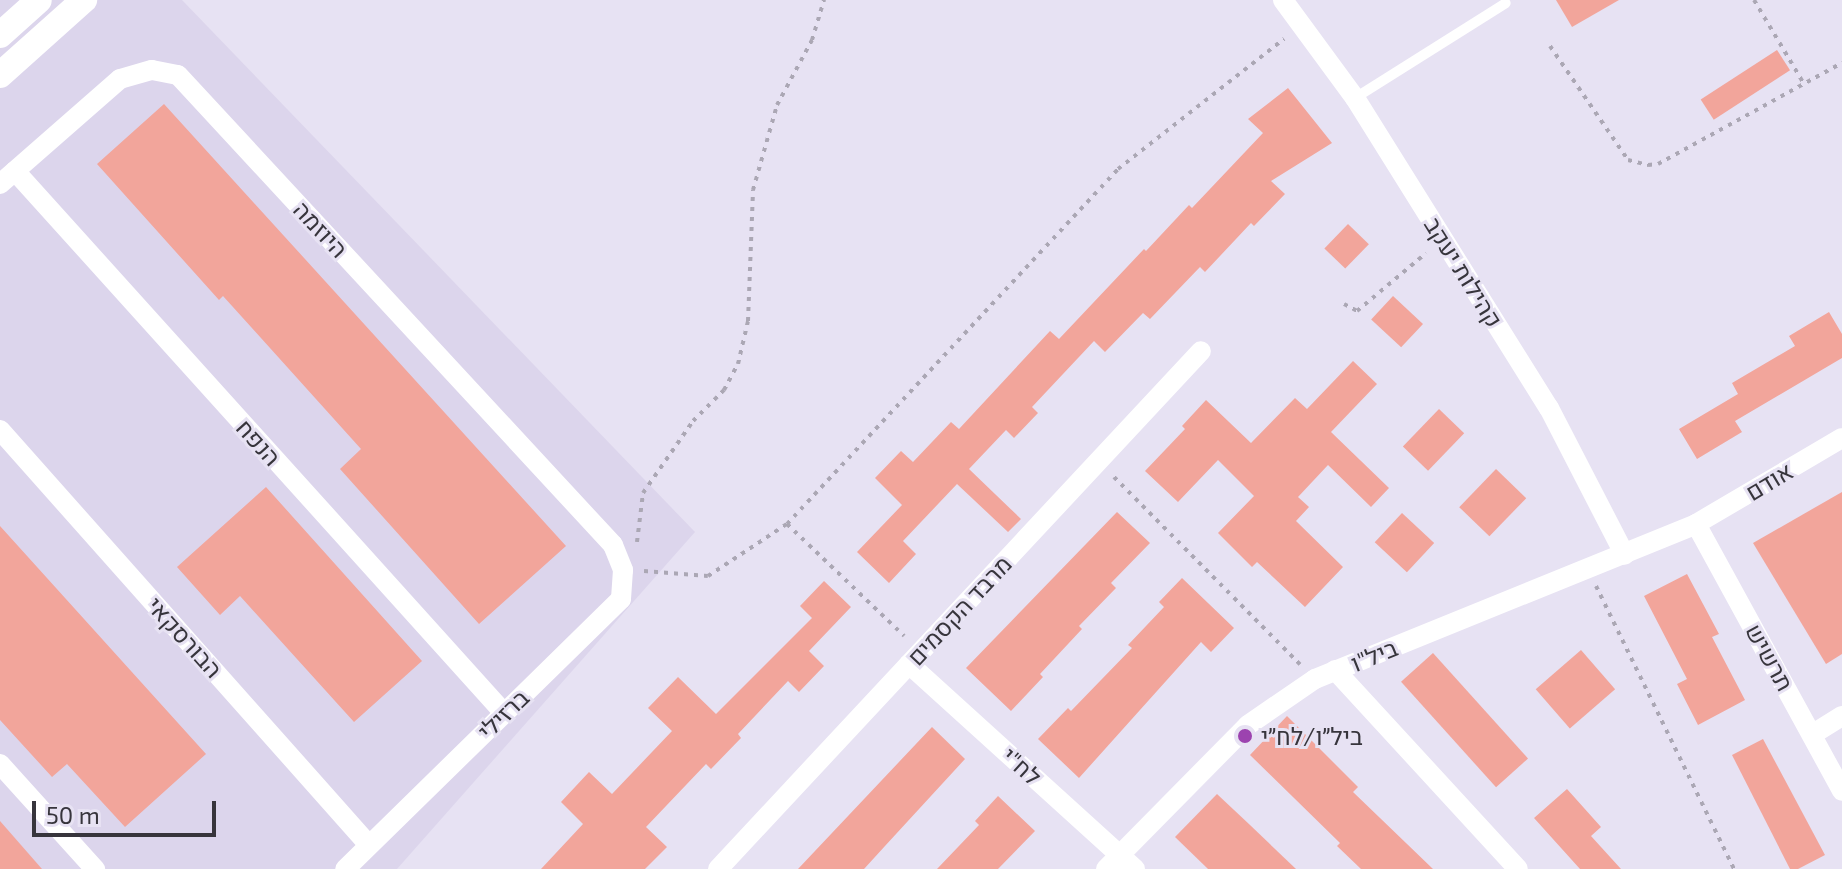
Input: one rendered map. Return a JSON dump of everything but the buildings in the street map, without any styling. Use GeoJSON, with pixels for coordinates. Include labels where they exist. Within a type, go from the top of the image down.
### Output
{"type":"FeatureCollection","features":[{"type":"Feature","properties":{"kind":"street"},"geometry":{"type":"LineString","coordinates":[[0,35],[39,0]]}},
{"type":"Feature","properties":{"kind":"street"},"geometry":{"type":"LineString","coordinates":[[0,75],[84,0]]}},
{"type":"Feature","properties":{"kind":"street","name":"קהילות יעקב"},"geometry":{"type":"LineString","coordinates":[[1283,0],[1355,98],[1549,408],[1625,555]]}},
{"type":"Feature","properties":{"kind":"street","name":"היוזמה"},"geometry":{"type":"LineString","coordinates":[[7,177],[120,79],[152,70],[178,75],[613,545],[628,570]]}},
{"type":"Feature","properties":{"kind":"street","name":"הנפח"},"geometry":{"type":"LineString","coordinates":[[7,177],[504,713]]}},
{"type":"Feature","properties":{"kind":"street","name":"מרבד הקסמים"},"geometry":{"type":"LineString","coordinates":[[718,869],[1201,351]]}},
{"type":"Feature","properties":{"kind":"street","name":"הבורסקאי"},"geometry":{"type":"LineString","coordinates":[[0,430],[369,845]]}},
{"type":"Feature","properties":{"kind":"street","name":"אודם"},"geometry":{"type":"LineString","coordinates":[[1696,524],[1842,438]]}},
{"type":"Feature","properties":{"kind":"street","name":"ביל\"ו"},"geometry":{"type":"LineString","coordinates":[[1120,864],[1248,725],[1315,679],[1696,524]]}},
{"type":"Feature","properties":{"kind":"street","name":"תרשיש"},"geometry":{"type":"LineString","coordinates":[[1696,524],[1842,791]]}},
{"type":"Feature","properties":{"kind":"street","name":"ברזילי"},"geometry":{"type":"LineString","coordinates":[[345,869],[621,599],[628,570]]}},
{"type":"Feature","properties":{"kind":"street","name":"לח\"י"},"geometry":{"type":"LineString","coordinates":[[914,658],[1120,864]]}},
{"type":"Feature","properties":{"kind":"street"},"geometry":{"type":"LineString","coordinates":[[1335,670],[1518,869]]}},
{"type":"Feature","properties":{"kind":"street"},"geometry":{"type":"LineString","coordinates":[[1813,734],[1842,716]]}},
{"type":"Feature","properties":{"kind":"street"},"geometry":{"type":"LineString","coordinates":[[0,764],[95,869]]}},
{"type":"Feature","properties":{"kind":"lane"},"geometry":{"type":"LineString","coordinates":[[1355,98],[1506,3]]}},
{"type":"Feature","properties":{"kind":"path"},"geometry":{"type":"LineString","coordinates":[[824,0],[812,40],[777,105],[753,190],[748,321],[738,364],[724,390],[693,421],[643,493],[628,570],[708,576],[787,524],[1118,169],[1302,26]]}},
{"type":"Feature","properties":{"kind":"path"},"geometry":{"type":"LineString","coordinates":[[1754,0],[1804,84]]}},
{"type":"Feature","properties":{"kind":"path"},"geometry":{"type":"LineString","coordinates":[[1550,46],[1624,154],[1636,164],[1658,164],[1842,63]]}},
{"type":"Feature","properties":{"kind":"path"},"geometry":{"type":"LineString","coordinates":[[1344,304],[1357,311],[1443,239]]}},
{"type":"Feature","properties":{"kind":"path"},"geometry":{"type":"LineString","coordinates":[[1098,461],[1315,679]]}},
{"type":"Feature","properties":{"kind":"path"},"geometry":{"type":"LineString","coordinates":[[787,524],[914,658]]}},
{"type":"Feature","properties":{"kind":"path"},"geometry":{"type":"LineString","coordinates":[[1588,569],[1668,727],[1734,869]]}},
{"type":"Feature","properties":{"kind":"shaded area"},"geometry":{"type":"Polygon","coordinates":[[[0,0],[182,0],[695,532],[397,869],[0,869],[0,0]]]}},
{"type":"Feature","properties":{"kind":"place","name":"ביל״ו/לח״י"},"geometry":{"type":"Point","coordinates":[1245,736]}}]}
